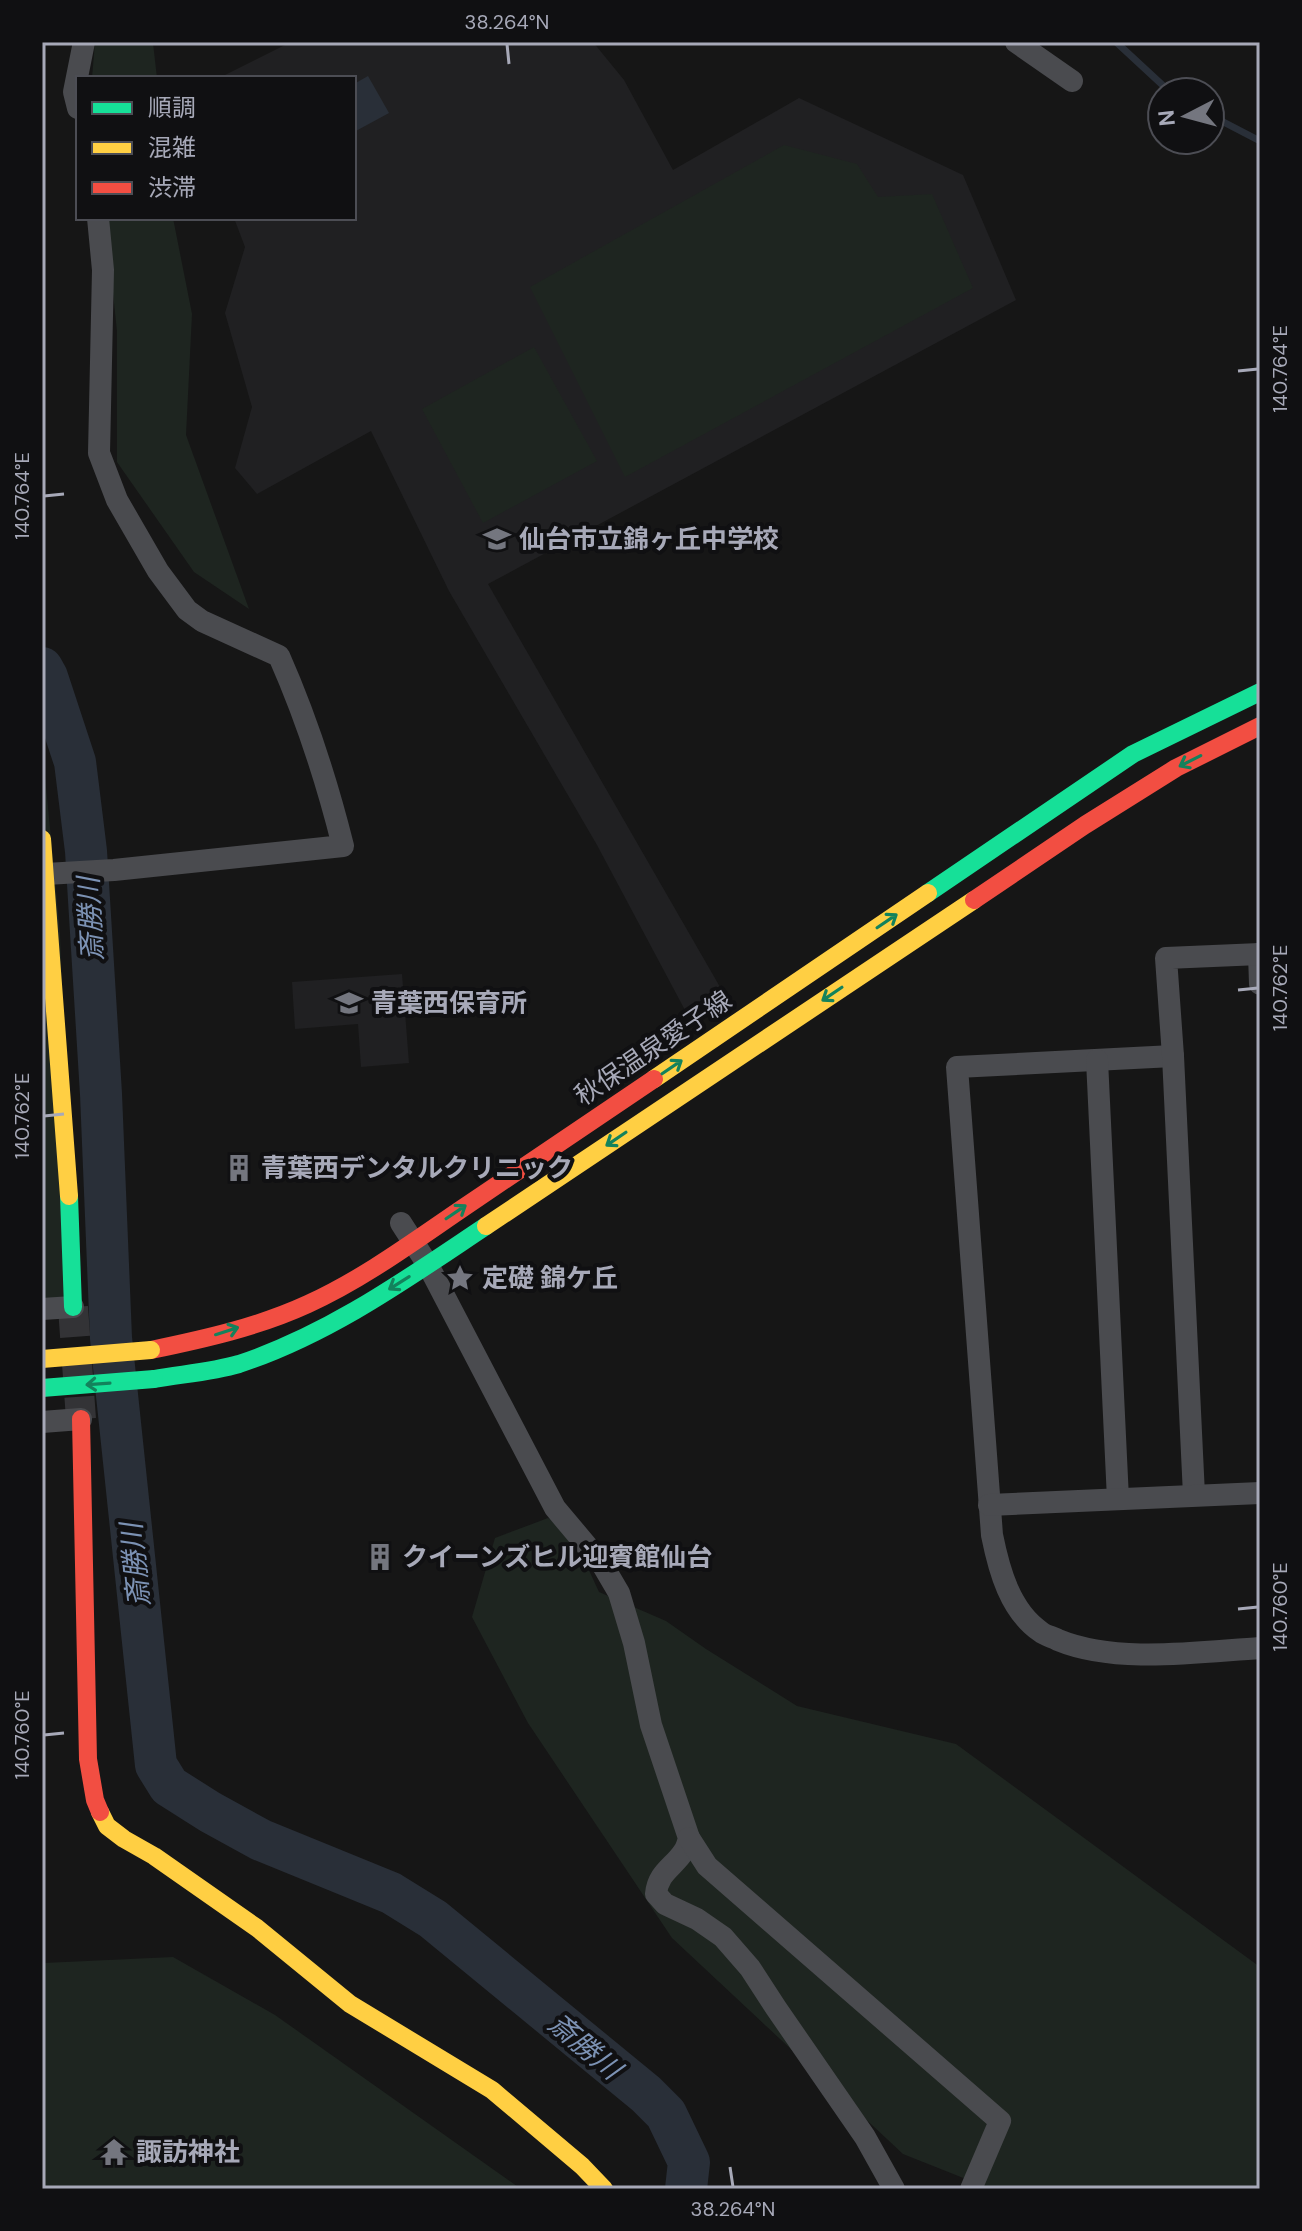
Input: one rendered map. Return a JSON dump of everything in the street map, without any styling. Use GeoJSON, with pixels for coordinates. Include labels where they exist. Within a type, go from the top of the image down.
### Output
{"type":"FeatureCollection","features":[{"type":"Feature","properties":{"kind":"main road","name":"秋保温泉愛子線"},"geometry":{"type":"LineString","coordinates":[[42,1359],[151,1350],[210,1337],[305,1305],[342,1285],[407,1233],[1133,754],[1260,692]]}},
{"type":"Feature","properties":{"kind":"main road","name":"秋保温泉愛子線"},"geometry":{"type":"LineString","coordinates":[[42,1388],[154,1379],[235,1365],[323,1330],[428,1265],[1085,825],[1176,768],[1260,726]]}},
{"type":"Feature","properties":{"kind":"main road"},"geometry":{"type":"LineString","coordinates":[[42,839],[50,874],[73,1307]]}},
{"type":"Feature","properties":{"kind":"main road"},"geometry":{"type":"LineString","coordinates":[[81,1419],[88,1759],[95,1800],[107,1826],[257,1928],[350,2004],[492,2090],[582,2166],[604,2189]]}},
{"type":"Feature","properties":{"kind":"street"},"geometry":{"type":"LineString","coordinates":[[77,76],[84,42]]}},
{"type":"Feature","properties":{"kind":"street"},"geometry":{"type":"LineString","coordinates":[[1016,42],[1072,81]]}},
{"type":"Feature","properties":{"kind":"street"},"geometry":{"type":"LineString","coordinates":[[50,874],[343,846],[300,707],[279,656],[202,621],[187,610],[151,560],[117,500],[99,453],[103,270],[98,220]]}},
{"type":"Feature","properties":{"kind":"street"},"geometry":{"type":"LineString","coordinates":[[1194,1495],[1166,958],[1259,954],[1260,984]]}},
{"type":"Feature","properties":{"kind":"street"},"geometry":{"type":"LineString","coordinates":[[1173,1056],[957,1067],[989,1505],[998,1568],[1009,1593],[1041,1633],[1086,1649],[1112,1653],[1181,1653],[1260,1648]]}},
{"type":"Feature","properties":{"kind":"street"},"geometry":{"type":"LineString","coordinates":[[1097,1060],[1118,1499]]}},
{"type":"Feature","properties":{"kind":"street"},"geometry":{"type":"LineString","coordinates":[[407,1233],[428,1265],[555,1508],[602,1564],[619,1593],[634,1643],[651,1725],[689,1838],[707,1866],[1000,2121],[971,2189]]}},
{"type":"Feature","properties":{"kind":"street"},"geometry":{"type":"LineString","coordinates":[[42,1309],[73,1307]]}},
{"type":"Feature","properties":{"kind":"street"},"geometry":{"type":"LineString","coordinates":[[42,1422],[81,1419]]}},
{"type":"Feature","properties":{"kind":"street"},"geometry":{"type":"LineString","coordinates":[[989,1505],[1260,1493]]}},
{"type":"Feature","properties":{"kind":"street"},"geometry":{"type":"LineString","coordinates":[[689,1838],[684,1851],[657,1883],[656,1894],[665,1904],[697,1919],[723,1937],[750,1968],[865,2137],[894,2189]]}},
{"type":"Feature","properties":{"kind":"shaded area"},"geometry":{"type":"Polygon","coordinates":[[[95,42],[155,42],[157,76],[92,76],[95,42]]]}},
{"type":"Feature","properties":{"kind":"shaded area","name":"仙台市立錦ヶ丘中学校"},"geometry":{"type":"Polygon","coordinates":[[[291,42],[593,42],[624,80],[673,170],[799,98],[963,175],[1016,300],[488,584],[720,987],[686,1012],[597,845],[449,591],[371,431],[257,494],[235,468],[252,407],[225,313],[245,247],[235,220],[356,220],[356,76],[223,76],[291,42]]]}},
{"type":"Feature","properties":{"kind":"shaded area"},"geometry":{"type":"Polygon","coordinates":[[[368,76],[389,113],[356,131],[356,83],[368,76]]]}},
{"type":"Feature","properties":{"kind":"shaded area"},"geometry":{"type":"Polygon","coordinates":[[[784,145],[857,164],[878,197],[932,194],[973,288],[625,477],[530,287],[784,145]]]}},
{"type":"Feature","properties":{"kind":"shaded area"},"geometry":{"type":"Polygon","coordinates":[[[105,220],[173,220],[192,314],[186,435],[249,609],[194,572],[117,462],[117,331],[105,220]]]}},
{"type":"Feature","properties":{"kind":"shaded area"},"geometry":{"type":"Polygon","coordinates":[[[534,347],[597,461],[483,523],[422,409],[534,347]]]}},
{"type":"Feature","properties":{"kind":"shaded area"},"geometry":{"type":"Polygon","coordinates":[[[42,769],[60,933],[73,1307],[42,1309],[42,769]]]}},
{"type":"Feature","properties":{"kind":"shaded area","name":"青葉西保育所"},"geometry":{"type":"Polygon","coordinates":[[[402,974],[409,1063],[361,1067],[358,1024],[295,1029],[292,982],[402,974]]]}},
{"type":"Feature","properties":{"kind":"shaded area"},"geometry":{"type":"Polygon","coordinates":[[[548,1518],[571,1531],[599,1592],[666,1621],[797,1706],[956,1744],[1260,1967],[1260,2189],[991,2189],[903,2154],[672,1938],[528,1723],[472,1617],[495,1538],[548,1518]]]}},
{"type":"Feature","properties":{"kind":"shaded area"},"geometry":{"type":"Polygon","coordinates":[[[173,1957],[275,2015],[521,2189],[42,2189],[44,1963],[173,1957]]]}},
{"type":"Feature","properties":{"kind":"waterway"},"geometry":{"type":"LineString","coordinates":[[1116,42],[1153,76]]}},
{"type":"Feature","properties":{"kind":"waterway"},"geometry":{"type":"LineString","coordinates":[[1226,123],[1260,141]]}},
{"type":"Feature","properties":{"kind":"waterway","name":"斎勝川"},"geometry":{"type":"LineString","coordinates":[[42,668],[75,762],[86,851],[101,1094],[111,1338],[156,1765],[169,1786],[210,1812],[261,1840],[391,1893],[433,1919],[646,2094],[666,2114],[689,2162],[686,2189]]}},
{"type":"Feature","properties":{"kind":"tunnel"},"geometry":{"type":"LineString","coordinates":[[73,1307],[81,1419]]}},
{"type":"Feature","properties":{"kind":"traffic: fast"},"geometry":{"type":"LineString","coordinates":[[928,893],[1133,754],[1260,692]]}},
{"type":"Feature","properties":{"kind":"traffic: fast"},"geometry":{"type":"LineString","coordinates":[[69,1196],[73,1307]]}},
{"type":"Feature","properties":{"kind":"traffic: fast"},"geometry":{"type":"LineString","coordinates":[[154,1379],[239,1364],[273,1352],[337,1321],[486,1226]]}},
{"type":"Feature","properties":{"kind":"traffic: fast"},"geometry":{"type":"LineString","coordinates":[[42,1388],[154,1379]]}},
{"type":"Feature","properties":{"kind":"traffic: slow"},"geometry":{"type":"LineString","coordinates":[[42,839],[69,1196]]}},
{"type":"Feature","properties":{"kind":"traffic: slow"},"geometry":{"type":"LineString","coordinates":[[654,1079],[928,893]]}},
{"type":"Feature","properties":{"kind":"traffic: slow"},"geometry":{"type":"LineString","coordinates":[[486,1226],[974,900]]}},
{"type":"Feature","properties":{"kind":"traffic: slow"},"geometry":{"type":"LineString","coordinates":[[42,1359],[151,1350]]}},
{"type":"Feature","properties":{"kind":"traffic: slow"},"geometry":{"type":"LineString","coordinates":[[100,1812],[107,1826],[257,1928],[350,2004],[492,2090],[582,2166],[604,2189]]}},
{"type":"Feature","properties":{"kind":"traffic: jam"},"geometry":{"type":"LineString","coordinates":[[974,900],[1176,768],[1260,726]]}},
{"type":"Feature","properties":{"kind":"traffic: jam"},"geometry":{"type":"LineString","coordinates":[[151,1350],[250,1326],[328,1294],[387,1259],[654,1079]]}},
{"type":"Feature","properties":{"kind":"traffic: jam"},"geometry":{"type":"LineString","coordinates":[[81,1419],[88,1759],[100,1812]]}},
{"type":"Feature","properties":{"kind":"place","name":"仙台市立錦ヶ丘中学校"},"geometry":{"type":"Point","coordinates":[497,539]}},
{"type":"Feature","properties":{"kind":"place","name":"青葉西保育所"},"geometry":{"type":"Point","coordinates":[349,1003]}},
{"type":"Feature","properties":{"kind":"place","name":"青葉西デンタルクリニック"},"geometry":{"type":"Point","coordinates":[239,1168]}},
{"type":"Feature","properties":{"kind":"place","name":"定礎 錦ケ丘"},"geometry":{"type":"Point","coordinates":[460,1278]}},
{"type":"Feature","properties":{"kind":"place","name":"クイーンズヒル迎賓館仙台"},"geometry":{"type":"Point","coordinates":[380,1557]}},
{"type":"Feature","properties":{"kind":"place","name":"諏訪神社"},"geometry":{"type":"Point","coordinates":[114,2152]}}]}
